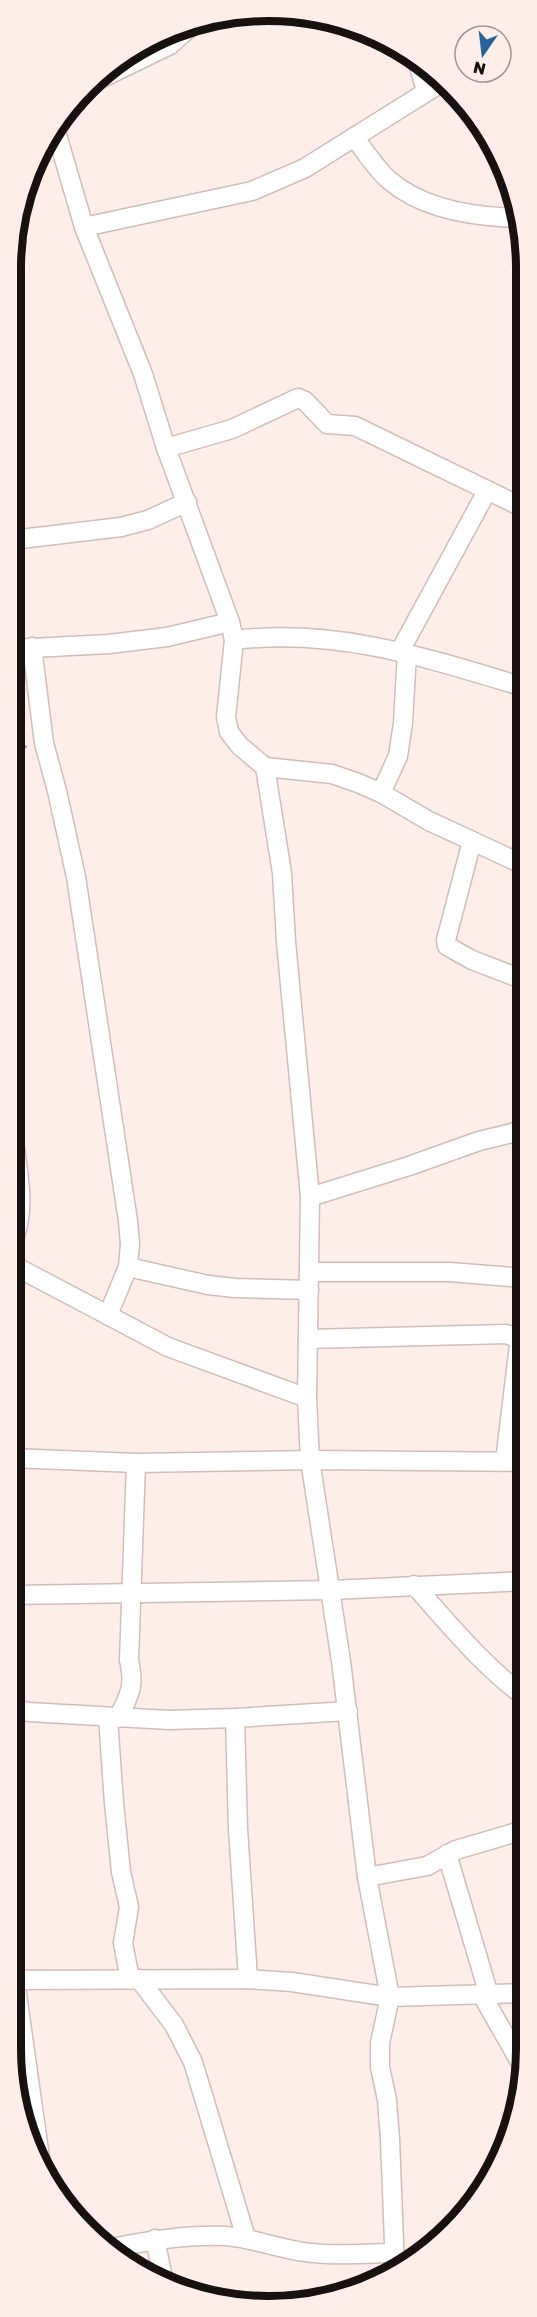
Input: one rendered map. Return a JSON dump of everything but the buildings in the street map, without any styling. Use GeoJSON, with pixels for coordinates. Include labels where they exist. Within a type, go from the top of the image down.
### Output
{"type":"FeatureCollection","features":[{"type":"Feature","properties":{"kind":"street"},"geometry":{"type":"LineString","coordinates":[[126,66],[170,45],[177,39]]}},
{"type":"Feature","properties":{"kind":"street"},"geometry":{"type":"LineString","coordinates":[[421,74],[426,91]]}},
{"type":"Feature","properties":{"kind":"street"},"geometry":{"type":"LineString","coordinates":[[84,227],[252,190],[305,168],[436,86]]}},
{"type":"Feature","properties":{"kind":"street"},"geometry":{"type":"LineString","coordinates":[[354,137],[389,180],[423,201],[447,210],[476,216],[511,218]]}},
{"type":"Feature","properties":{"kind":"street"},"geometry":{"type":"LineString","coordinates":[[59,138],[84,227],[143,374],[166,448],[230,622],[234,640],[226,717],[229,732],[240,746],[265,767],[332,774],[381,794],[429,821],[516,861]]}},
{"type":"Feature","properties":{"kind":"street"},"geometry":{"type":"LineString","coordinates":[[166,448],[232,429],[298,398],[305,401],[327,424],[354,426],[516,504]]}},
{"type":"Feature","properties":{"kind":"street"},"geometry":{"type":"LineString","coordinates":[[381,794],[398,756],[403,723],[404,652],[487,491]]}},
{"type":"Feature","properties":{"kind":"street"},"geometry":{"type":"LineString","coordinates":[[21,539],[121,527],[148,520],[187,502]]}},
{"type":"Feature","properties":{"kind":"street"},"geometry":{"type":"LineString","coordinates":[[21,648],[109,644],[167,637],[230,622]]}},
{"type":"Feature","properties":{"kind":"street"},"geometry":{"type":"LineString","coordinates":[[234,640],[316,639],[370,644],[516,685]]}},
{"type":"Feature","properties":{"kind":"street"},"geometry":{"type":"LineString","coordinates":[[32,647],[44,742],[76,877],[128,1221],[130,1244],[128,1267],[108,1315]]}},
{"type":"Feature","properties":{"kind":"street"},"geometry":{"type":"LineString","coordinates":[[120,2246],[155,2239],[224,2236],[246,2238],[298,2251],[394,2260],[390,2139],[387,2100],[380,2067],[380,2043],[390,1998],[367,1877],[348,1711],[310,1460],[307,1398],[310,1197],[286,942],[282,873],[265,767]]}},
{"type":"Feature","properties":{"kind":"street"},"geometry":{"type":"LineString","coordinates":[[472,842],[446,940],[447,946],[472,960],[516,977]]}},
{"type":"Feature","properties":{"kind":"street"},"geometry":{"type":"LineString","coordinates":[[310,1197],[479,1141],[516,1132]]}},
{"type":"Feature","properties":{"kind":"street"},"geometry":{"type":"LineString","coordinates":[[128,1267],[207,1285],[235,1288],[450,1272],[516,1277]]}},
{"type":"Feature","properties":{"kind":"street"},"geometry":{"type":"LineString","coordinates":[[21,1269],[168,1347],[307,1398]]}},
{"type":"Feature","properties":{"kind":"street"},"geometry":{"type":"LineString","coordinates":[[308,1339],[506,1334],[516,1337]]}},
{"type":"Feature","properties":{"kind":"street"},"geometry":{"type":"LineString","coordinates":[[505,1461],[516,1369]]}},
{"type":"Feature","properties":{"kind":"street"},"geometry":{"type":"LineString","coordinates":[[21,1458],[136,1463],[310,1460],[516,1461]]}},
{"type":"Feature","properties":{"kind":"street"},"geometry":{"type":"LineString","coordinates":[[136,1463],[129,1660],[134,1678],[128,1697],[113,1718],[114,1803],[121,1872],[129,1907],[123,1943],[135,1979],[174,2025],[193,2062],[246,2238]]}},
{"type":"Feature","properties":{"kind":"street"},"geometry":{"type":"LineString","coordinates":[[21,1595],[331,1590],[516,1581]]}},
{"type":"Feature","properties":{"kind":"street"},"geometry":{"type":"LineString","coordinates":[[414,1585],[474,1653],[516,1690]]}},
{"type":"Feature","properties":{"kind":"street"},"geometry":{"type":"LineString","coordinates":[[21,1710],[113,1718],[236,1719],[348,1711]]}},
{"type":"Feature","properties":{"kind":"street"},"geometry":{"type":"LineString","coordinates":[[236,1719],[238,1829],[248,1979]]}},
{"type":"Feature","properties":{"kind":"street"},"geometry":{"type":"LineString","coordinates":[[367,1877],[417,1870],[447,1854],[516,1832]]}},
{"type":"Feature","properties":{"kind":"street"},"geometry":{"type":"LineString","coordinates":[[447,1854],[485,1995],[516,2053]]}},
{"type":"Feature","properties":{"kind":"street"},"geometry":{"type":"LineString","coordinates":[[21,1980],[248,1979],[292,1982],[390,1998],[516,1994]]}},
{"type":"Feature","properties":{"kind":"street"},"geometry":{"type":"LineString","coordinates":[[21,2033],[36,2134]]}},
{"type":"Feature","properties":{"kind":"street"},"geometry":{"type":"LineString","coordinates":[[155,2239],[162,2271]]}}]}
